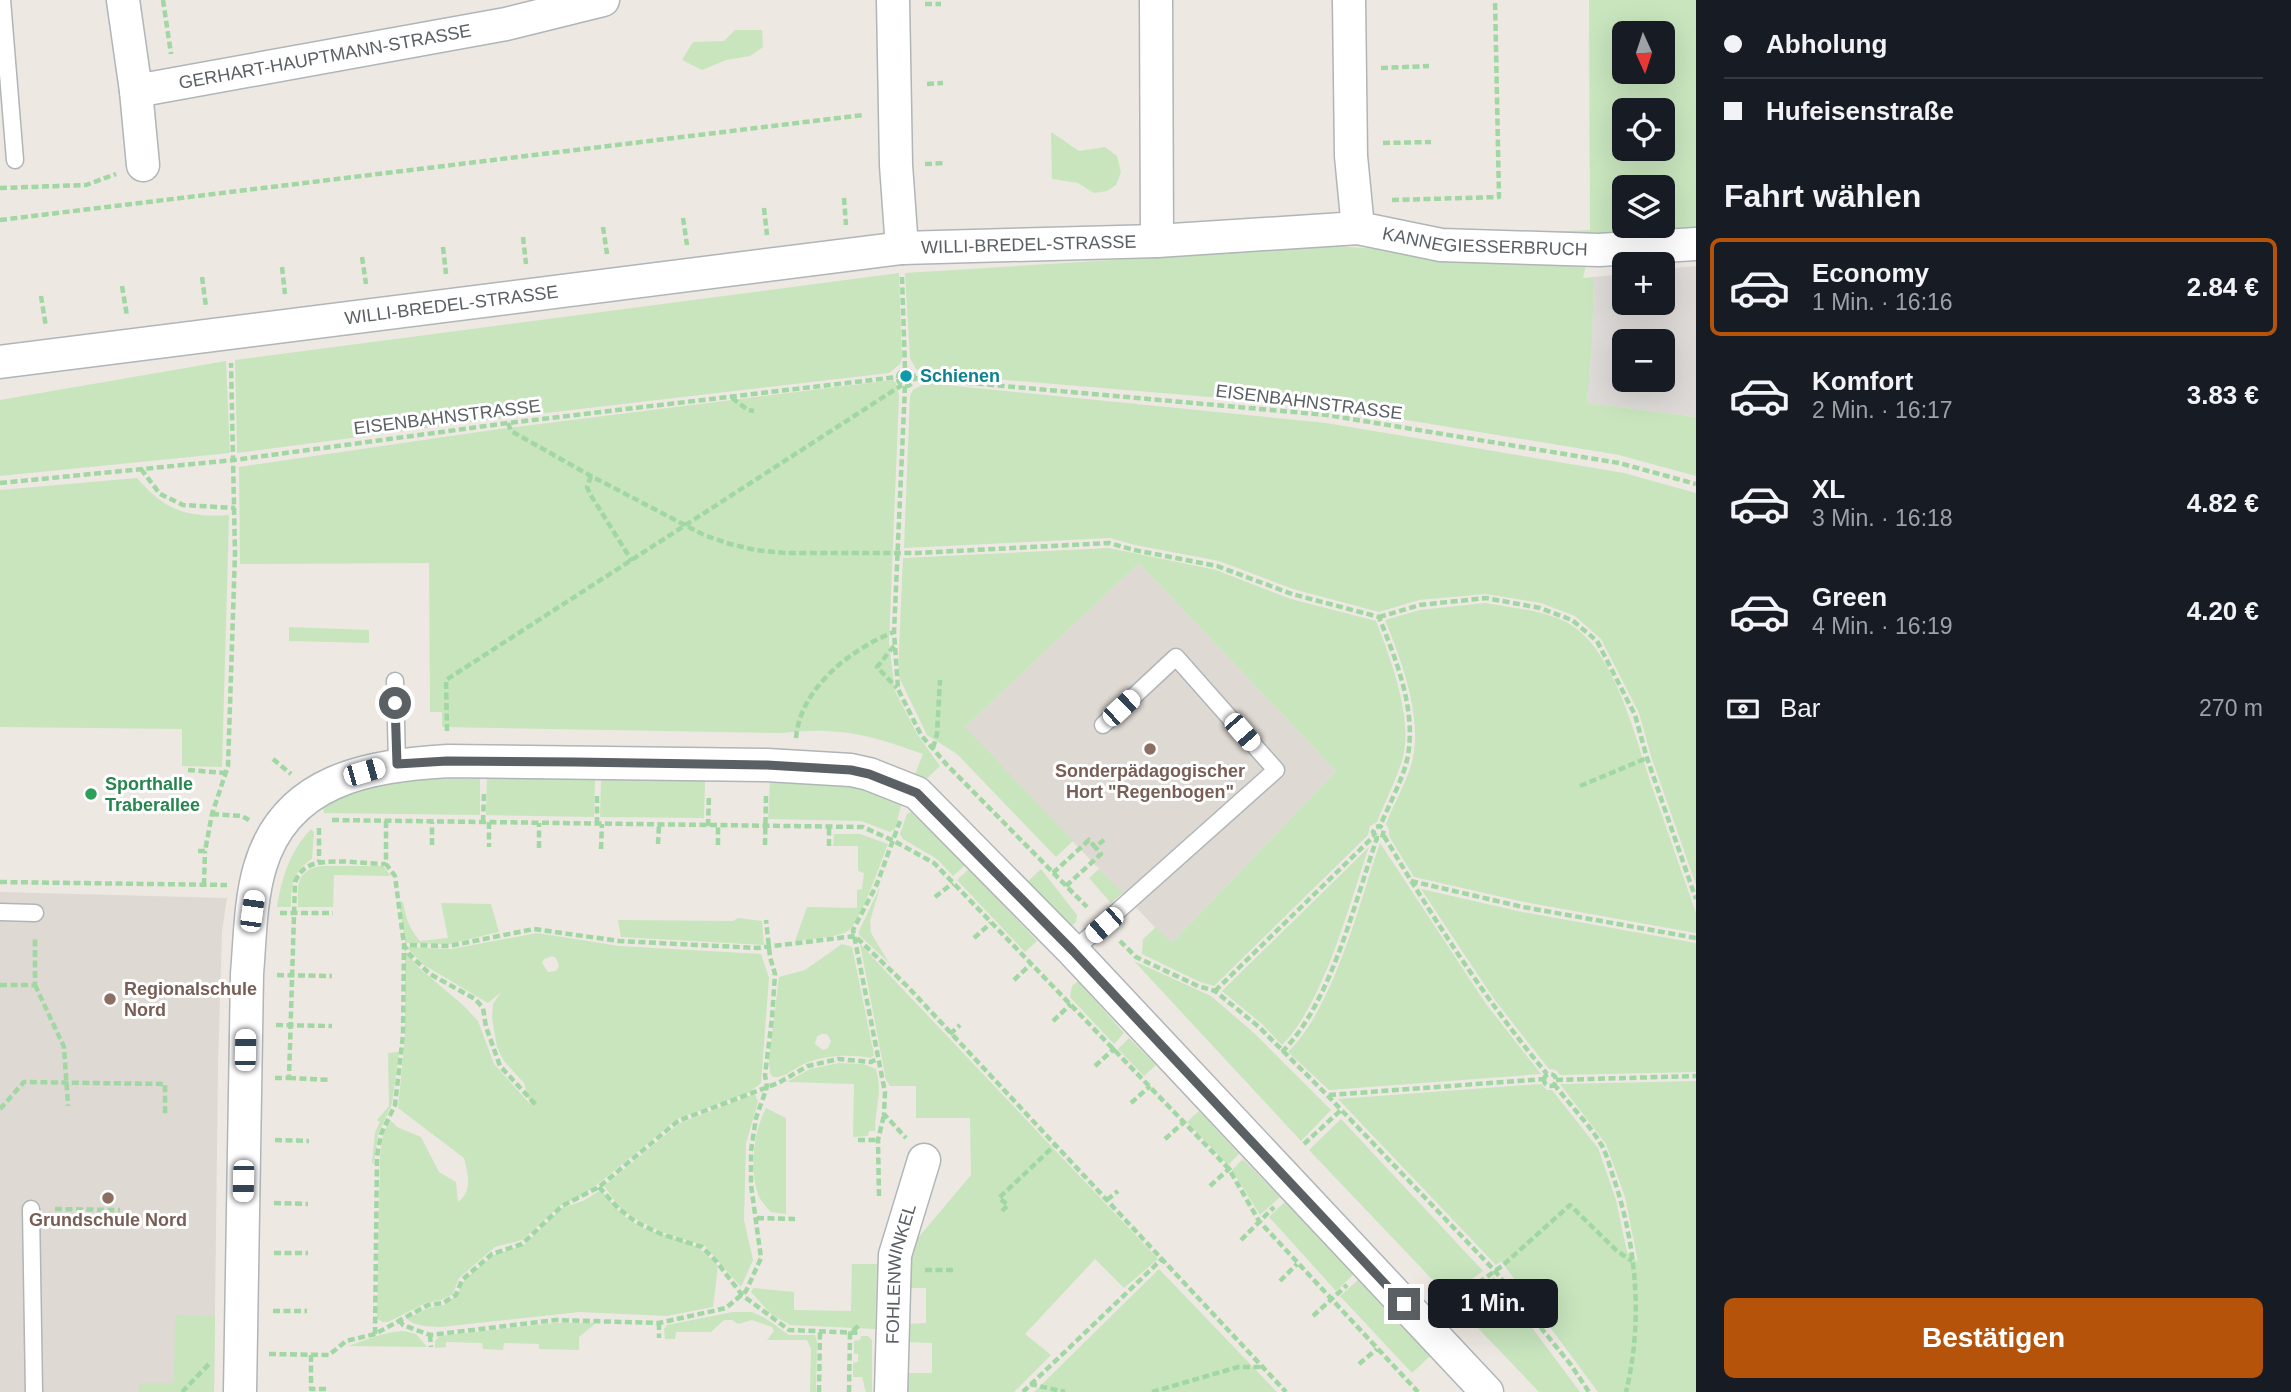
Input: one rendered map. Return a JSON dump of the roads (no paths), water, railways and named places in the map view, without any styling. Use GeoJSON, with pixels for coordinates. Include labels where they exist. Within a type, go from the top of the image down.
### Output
{"type":"FeatureCollection","features":[{"type":"Feature","properties":{"kind":"street"},"geometry":{"type":"LineString","coordinates":[[122,0],[136,91],[143,165]]}},
{"type":"Feature","properties":{"kind":"street","name":"GERHART-HAUPTMANN-STRASSE"},"geometry":{"type":"LineString","coordinates":[[136,91],[506,24],[603,0]]}},
{"type":"Feature","properties":{"kind":"street","name":"WILLI-BREDEL-STRASSE"},"geometry":{"type":"LineString","coordinates":[[893,0],[902,248]]}},
{"type":"Feature","properties":{"kind":"street","name":"WILLI-BREDEL-STRASSE"},"geometry":{"type":"LineString","coordinates":[[1156,0],[1157,241]]}},
{"type":"Feature","properties":{"kind":"street"},"geometry":{"type":"LineString","coordinates":[[1349,0],[1351,144],[1358,228]]}},
{"type":"Feature","properties":{"kind":"street","name":"WILLI-BREDEL-STRASSE"},"geometry":{"type":"LineString","coordinates":[[0,362],[902,248],[1157,241],[1358,228]]}},
{"type":"Feature","properties":{"kind":"street","name":"KANNEGIESSERBRUCH"},"geometry":{"type":"LineString","coordinates":[[1358,228],[1441,246],[1599,250],[1696,244]]}},
{"type":"Feature","properties":{"kind":"street"},"geometry":{"type":"LineString","coordinates":[[240,1392],[247,974],[256,886],[269,844],[281,823],[297,806],[322,788],[349,776],[397,764],[447,761],[781,766],[851,770],[869,774],[917,793],[1073,951],[1487,1392]]}},
{"type":"Feature","properties":{"kind":"street","name":"FOHLENWINKEL"},"geometry":{"type":"LineString","coordinates":[[891,1392],[895,1255],[924,1160]]}},
{"type":"Feature","properties":{"kind":"lane"},"geometry":{"type":"LineString","coordinates":[[2,0],[15,160]]}},
{"type":"Feature","properties":{"kind":"lane"},"geometry":{"type":"LineString","coordinates":[[1073,951],[1276,770],[1176,657],[1103,725]]}},
{"type":"Feature","properties":{"kind":"lane"},"geometry":{"type":"LineString","coordinates":[[394,681],[397,764]]}},
{"type":"Feature","properties":{"kind":"lane"},"geometry":{"type":"LineString","coordinates":[[0,912],[35,913]]}},
{"type":"Feature","properties":{"kind":"lane"},"geometry":{"type":"LineString","coordinates":[[31,1209],[34,1392]]}},
{"type":"Feature","properties":{"kind":"place","name":"Schienen"},"geometry":{"type":"Point","coordinates":[906,376]}},
{"type":"Feature","properties":{"kind":"place","name":"Sonderpädagogischer Hort \"Regenbogen\""},"geometry":{"type":"Point","coordinates":[1150,749]}},
{"type":"Feature","properties":{"kind":"place","name":"Sporthalle Traberallee"},"geometry":{"type":"Point","coordinates":[91,794]}},
{"type":"Feature","properties":{"kind":"place","name":"Regionalschule Nord"},"geometry":{"type":"Point","coordinates":[110,999]}},
{"type":"Feature","properties":{"kind":"place","name":"Grundschule Nord"},"geometry":{"type":"Point","coordinates":[108,1198]}}]}
